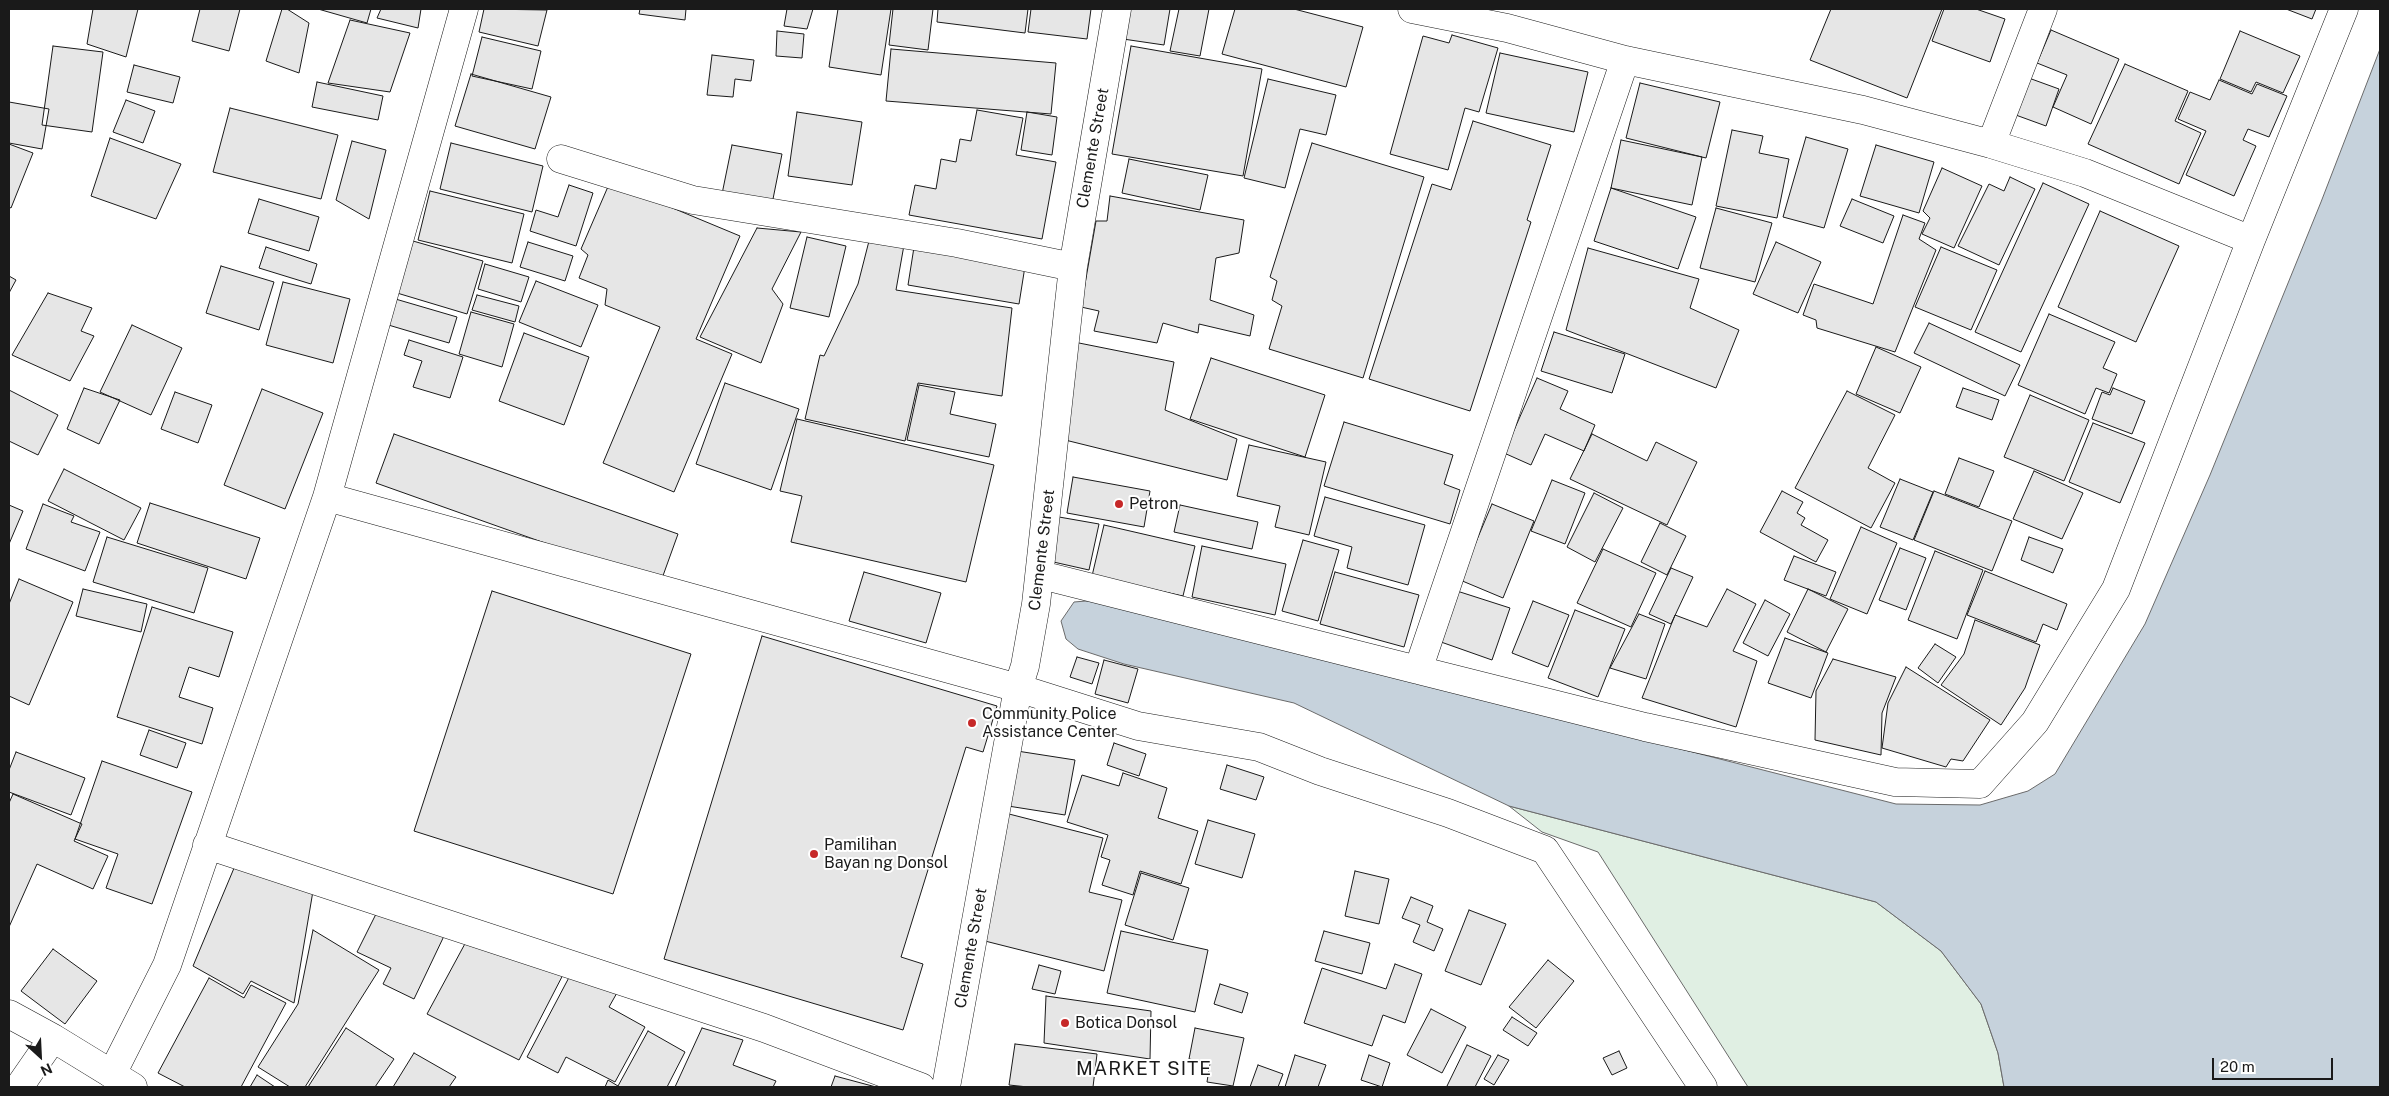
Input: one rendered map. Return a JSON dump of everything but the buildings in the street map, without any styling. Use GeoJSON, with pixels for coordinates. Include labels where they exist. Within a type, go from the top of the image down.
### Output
{"type":"FeatureCollection","features":[{"type":"Feature","properties":{"kind":"street"},"geometry":{"type":"LineString","coordinates":[[9,1014],[53,1038],[123,1081],[167,965],[207,845],[244,745],[327,497],[464,9]]}},
{"type":"Feature","properties":{"kind":"street","name":"Clemente Street"},"geometry":{"type":"LineString","coordinates":[[946,1087],[1041,575],[1073,267],[1117,9]]}},
{"type":"Feature","properties":{"kind":"street"},"geometry":{"type":"LineString","coordinates":[[1412,9],[1506,28],[1625,60],[1863,110],[1991,144],[2085,174],[2251,240]]}},
{"type":"Feature","properties":{"kind":"street"},"geometry":{"type":"LineString","coordinates":[[1991,144],[2043,9]]}},
{"type":"Feature","properties":{"kind":"street"},"geometry":{"type":"LineString","coordinates":[[1041,575],[1645,727],[1895,782],[1980,784],[2036,722],[2116,589],[2251,240],[2344,9]]}},
{"type":"Feature","properties":{"kind":"street"},"geometry":{"type":"LineString","coordinates":[[1418,670],[1625,60]]}},
{"type":"Feature","properties":{"kind":"street"},"geometry":{"type":"LineString","coordinates":[[561,159],[693,200],[957,243],[1073,267]]}},
{"type":"Feature","properties":{"kind":"street"},"geometry":{"type":"LineString","coordinates":[[327,497],[1022,677],[1138,726],[1259,747],[1320,771],[1448,813],[1545,850],[1704,1087]]}},
{"type":"Feature","properties":{"kind":"street"},"geometry":{"type":"LineString","coordinates":[[207,845],[764,1028],[921,1087]]}},
{"type":"Feature","properties":{"kind":"street"},"geometry":{"type":"LineString","coordinates":[[19,1087],[53,1038]]}},
{"type":"Feature","properties":{"kind":"green space"},"geometry":{"type":"Polygon","coordinates":[[[1509,806],[1876,902],[1941,951],[1981,1004],[1998,1053],[2004,1087],[1748,1087],[1598,852],[1542,832],[1509,806]]]}},
{"type":"Feature","properties":{"kind":"shaded area"},"geometry":{"type":"Polygon","coordinates":[[[2380,49],[2380,1087],[2004,1087],[1998,1053],[1981,1004],[1941,951],[1876,902],[1509,806],[1294,703],[1124,664],[1078,649],[1066,639],[1061,621],[1074,602],[1098,600],[1896,804],[1980,805],[2028,791],[2055,774],[2145,624],[2210,475],[2321,202],[2380,49]]]}},
{"type":"Feature","properties":{"kind":"place","name":"Petron"},"geometry":{"type":"Point","coordinates":[1119,504]}},
{"type":"Feature","properties":{"kind":"place","name":"Community Police Assistance Center"},"geometry":{"type":"Point","coordinates":[972,723]}},
{"type":"Feature","properties":{"kind":"place","name":"Pamilihan Bayan ng Donsol"},"geometry":{"type":"Point","coordinates":[814,854]}},
{"type":"Feature","properties":{"kind":"place","name":"Botica Donsol"},"geometry":{"type":"Point","coordinates":[1065,1023]}},
{"type":"Feature","properties":{"kind":"district","name":"MARKET SITE"},"geometry":{"type":"Point","coordinates":[1144,1069]}}]}
